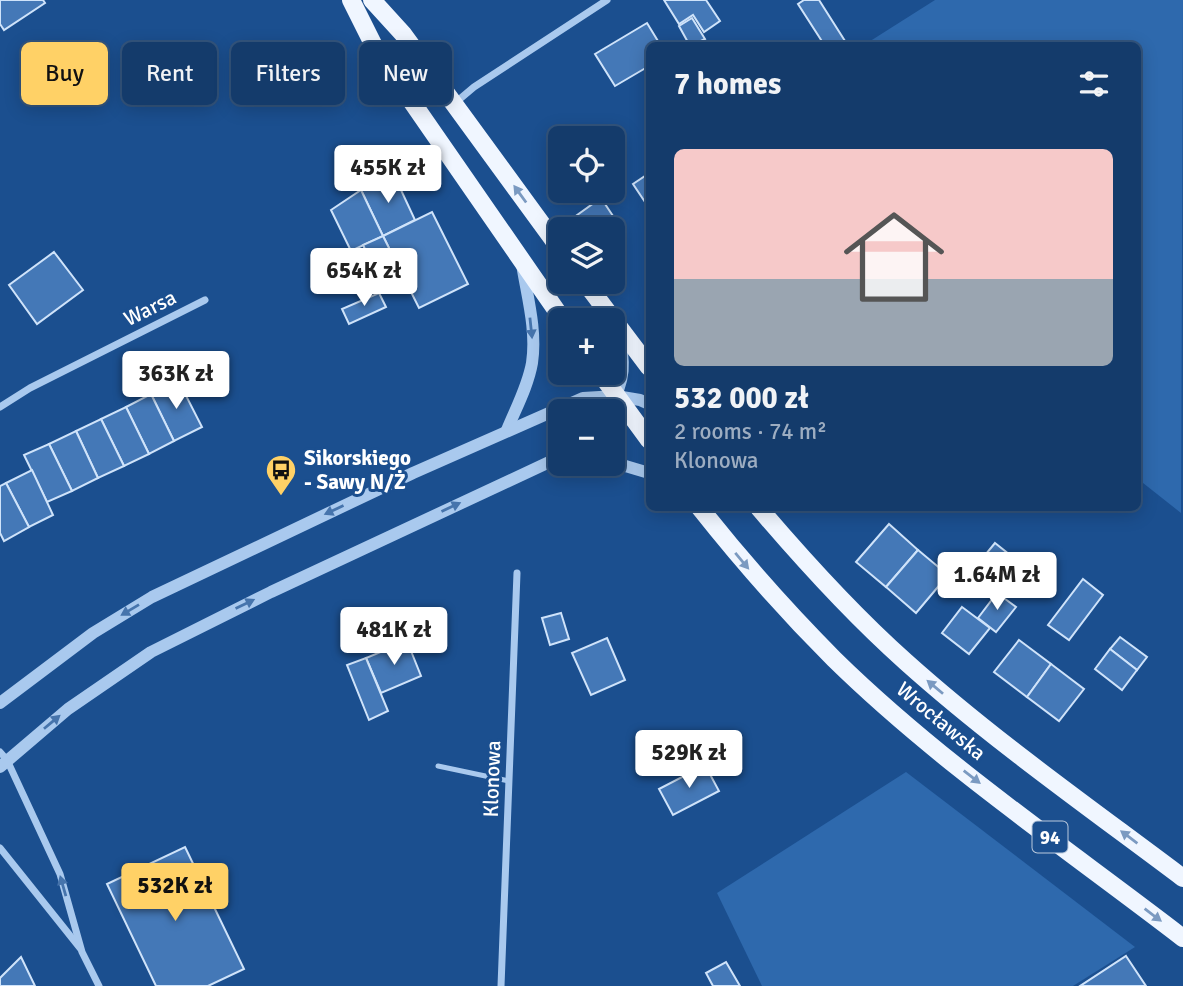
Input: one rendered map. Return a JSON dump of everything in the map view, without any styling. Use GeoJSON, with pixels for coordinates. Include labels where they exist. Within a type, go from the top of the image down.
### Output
{"type":"FeatureCollection","features":[{"type":"Feature","properties":{"kind":"main road"},"geometry":{"type":"LineString","coordinates":[[351,0],[376,50],[554,308]]}},
{"type":"Feature","properties":{"kind":"main road"},"geometry":{"type":"LineString","coordinates":[[372,0],[403,34],[548,232]]}},
{"type":"Feature","properties":{"kind":"main road"},"geometry":{"type":"LineString","coordinates":[[593,294],[604,308]]}},
{"type":"Feature","properties":{"kind":"main road"},"geometry":{"type":"LineString","coordinates":[[625,335],[646,363]]}},
{"type":"Feature","properties":{"kind":"main road"},"geometry":{"type":"LineString","coordinates":[[625,417],[646,437]]}},
{"type":"Feature","properties":{"kind":"main road","name":"Wrocławska"},"geometry":{"type":"LineString","coordinates":[[702,511],[743,562],[836,661],[968,774],[1183,938]]}},
{"type":"Feature","properties":{"kind":"main road","name":"Wrocławska"},"geometry":{"type":"LineString","coordinates":[[762,511],[819,578],[906,662],[988,730],[1183,878]]}},
{"type":"Feature","properties":{"kind":"street"},"geometry":{"type":"LineString","coordinates":[[455,103],[474,87],[607,0]]}},
{"type":"Feature","properties":{"kind":"street"},"geometry":{"type":"LineString","coordinates":[[507,430],[532,362],[532,328],[521,261]]}},
{"type":"Feature","properties":{"kind":"street","name":"Warsa"},"geometry":{"type":"LineString","coordinates":[[0,407],[30,388],[205,300]]}},
{"type":"Feature","properties":{"kind":"street"},"geometry":{"type":"LineString","coordinates":[[625,402],[640,400],[646,403]]}},
{"type":"Feature","properties":{"kind":"street"},"geometry":{"type":"LineString","coordinates":[[0,703],[93,633],[152,597],[548,413]]}},
{"type":"Feature","properties":{"kind":"street"},"geometry":{"type":"LineString","coordinates":[[99,986],[82,951],[60,874],[2,760],[68,709],[172,640],[548,463]]}},
{"type":"Feature","properties":{"kind":"street"},"geometry":{"type":"LineString","coordinates":[[625,466],[646,473]]}},
{"type":"Feature","properties":{"kind":"street","name":"Klonowa"},"geometry":{"type":"LineString","coordinates":[[501,986],[517,573]]}},
{"type":"Feature","properties":{"kind":"street"},"geometry":{"type":"LineString","coordinates":[[0,848],[82,951]]}},
{"type":"Feature","properties":{"kind":"street"},"geometry":{"type":"LineString","coordinates":[[0,862],[13,863]]}},
{"type":"Feature","properties":{"kind":"lane"},"geometry":{"type":"LineString","coordinates":[[438,766],[509,781]]}},
{"type":"Feature","properties":{"kind":"shaded area"},"geometry":{"type":"Polygon","coordinates":[[[935,0],[1183,0],[1181,513],[1141,481],[1141,42],[869,42],[935,0]]]}},
{"type":"Feature","properties":{"kind":"shaded area"},"geometry":{"type":"Polygon","coordinates":[[[906,772],[1135,947],[1073,986],[762,986],[717,893],[906,772]]]}},
{"type":"Feature","properties":{"kind":"building"},"geometry":{"type":"Polygon","coordinates":[[[0,0],[43,0],[45,3],[4,30],[0,24],[0,0]]]}},
{"type":"Feature","properties":{"kind":"building"},"geometry":{"type":"Polygon","coordinates":[[[664,0],[706,0],[720,21],[704,32],[693,15],[679,24],[664,0]]]}},
{"type":"Feature","properties":{"kind":"building"},"geometry":{"type":"Polygon","coordinates":[[[804,0],[819,0],[845,41],[822,42],[798,4],[804,0]]]}},
{"type":"Feature","properties":{"kind":"building"},"geometry":{"type":"Polygon","coordinates":[[[692,18],[705,39],[688,42],[679,26],[692,18]]]}},
{"type":"Feature","properties":{"kind":"building"},"geometry":{"type":"Polygon","coordinates":[[[647,23],[659,42],[646,42],[646,68],[615,86],[595,54],[647,23]]]}},
{"type":"Feature","properties":{"kind":"building"},"geometry":{"type":"Polygon","coordinates":[[[394,175],[415,220],[383,236],[361,190],[394,175]]]}},
{"type":"Feature","properties":{"kind":"building"},"geometry":{"type":"Polygon","coordinates":[[[646,175],[646,204],[633,184],[646,175]]]}},
{"type":"Feature","properties":{"kind":"building"},"geometry":{"type":"Polygon","coordinates":[[[361,190],[383,236],[351,251],[331,210],[361,190]]]}},
{"type":"Feature","properties":{"kind":"building"},"geometry":{"type":"Polygon","coordinates":[[[594,203],[604,203],[614,217],[574,217],[594,203]]]}},
{"type":"Feature","properties":{"kind":"building"},"geometry":{"type":"Polygon","coordinates":[[[432,212],[468,284],[419,308],[383,236],[432,212]]]}},
{"type":"Feature","properties":{"kind":"building"},"geometry":{"type":"Polygon","coordinates":[[[383,236],[399,268],[379,278],[363,245],[383,236]]]}},
{"type":"Feature","properties":{"kind":"building"},"geometry":{"type":"Polygon","coordinates":[[[54,252],[83,290],[37,324],[9,285],[54,252]]]}},
{"type":"Feature","properties":{"kind":"building"},"geometry":{"type":"Polygon","coordinates":[[[379,293],[386,307],[349,324],[342,309],[379,293]]]}},
{"type":"Feature","properties":{"kind":"building"},"geometry":{"type":"Polygon","coordinates":[[[178,380],[202,427],[174,441],[151,394],[178,380]]]}},
{"type":"Feature","properties":{"kind":"building"},"geometry":{"type":"Polygon","coordinates":[[[151,394],[174,441],[149,454],[126,407],[151,394]]]}},
{"type":"Feature","properties":{"kind":"building"},"geometry":{"type":"Polygon","coordinates":[[[126,407],[149,454],[124,466],[101,419],[126,407]]]}},
{"type":"Feature","properties":{"kind":"building"},"geometry":{"type":"Polygon","coordinates":[[[101,419],[124,466],[98,478],[76,431],[101,419]]]}},
{"type":"Feature","properties":{"kind":"building"},"geometry":{"type":"Polygon","coordinates":[[[76,431],[98,478],[72,491],[49,444],[76,431]]]}},
{"type":"Feature","properties":{"kind":"building"},"geometry":{"type":"Polygon","coordinates":[[[49,444],[72,491],[47,502],[24,455],[49,444]]]}},
{"type":"Feature","properties":{"kind":"building"},"geometry":{"type":"Polygon","coordinates":[[[32,470],[53,515],[29,527],[6,483],[32,470]]]}},
{"type":"Feature","properties":{"kind":"building"},"geometry":{"type":"Polygon","coordinates":[[[6,483],[29,527],[4,541],[0,533],[0,486],[6,483]]]}},
{"type":"Feature","properties":{"kind":"building"},"geometry":{"type":"Polygon","coordinates":[[[889,524],[918,550],[886,587],[856,562],[889,524]]]}},
{"type":"Feature","properties":{"kind":"building"},"geometry":{"type":"Polygon","coordinates":[[[995,543],[1010,555],[982,589],[967,577],[995,543]]]}},
{"type":"Feature","properties":{"kind":"building"},"geometry":{"type":"Polygon","coordinates":[[[918,550],[948,575],[916,613],[886,587],[918,550]]]}},
{"type":"Feature","properties":{"kind":"building"},"geometry":{"type":"Polygon","coordinates":[[[1083,579],[1103,595],[1069,640],[1048,625],[1083,579]]]}},
{"type":"Feature","properties":{"kind":"building"},"geometry":{"type":"Polygon","coordinates":[[[997,593],[1016,607],[996,632],[978,618],[997,593]]]}},
{"type":"Feature","properties":{"kind":"building"},"geometry":{"type":"Polygon","coordinates":[[[962,607],[990,628],[969,654],[942,633],[962,607]]]}},
{"type":"Feature","properties":{"kind":"building"},"geometry":{"type":"Polygon","coordinates":[[[561,613],[569,639],[550,645],[542,618],[561,613]]]}},
{"type":"Feature","properties":{"kind":"building"},"geometry":{"type":"Polygon","coordinates":[[[1120,637],[1147,657],[1137,670],[1110,649],[1120,637]]]}},
{"type":"Feature","properties":{"kind":"building"},"geometry":{"type":"Polygon","coordinates":[[[607,638],[625,680],[591,695],[572,653],[607,638]]]}},
{"type":"Feature","properties":{"kind":"building"},"geometry":{"type":"Polygon","coordinates":[[[1019,640],[1051,664],[1027,697],[994,672],[1019,640]]]}},
{"type":"Feature","properties":{"kind":"building"},"geometry":{"type":"Polygon","coordinates":[[[407,641],[421,676],[381,693],[366,658],[407,641]]]}},
{"type":"Feature","properties":{"kind":"building"},"geometry":{"type":"Polygon","coordinates":[[[1110,649],[1137,670],[1122,690],[1095,669],[1110,649]]]}},
{"type":"Feature","properties":{"kind":"building"},"geometry":{"type":"Polygon","coordinates":[[[366,658],[388,711],[369,720],[347,665],[366,658]]]}},
{"type":"Feature","properties":{"kind":"building"},"geometry":{"type":"Polygon","coordinates":[[[1051,664],[1084,689],[1059,721],[1027,697],[1051,664]]]}},
{"type":"Feature","properties":{"kind":"building"},"geometry":{"type":"Polygon","coordinates":[[[705,765],[719,791],[673,815],[659,789],[705,765]]]}},
{"type":"Feature","properties":{"kind":"building"},"geometry":{"type":"Polygon","coordinates":[[[185,847],[244,969],[208,986],[156,986],[107,884],[185,847]]]}},
{"type":"Feature","properties":{"kind":"building"},"geometry":{"type":"Polygon","coordinates":[[[1126,956],[1146,986],[1080,986],[1126,956]]]}},
{"type":"Feature","properties":{"kind":"building"},"geometry":{"type":"Polygon","coordinates":[[[21,957],[35,986],[0,986],[0,978],[21,957]]]}},
{"type":"Feature","properties":{"kind":"building"},"geometry":{"type":"Polygon","coordinates":[[[726,962],[740,986],[713,986],[706,973],[726,962]]]}},
{"type":"Feature","properties":{"kind":"place","name":"Sikorskiego - Sawy N/Ż"},"geometry":{"type":"Point","coordinates":[281,497]}}]}
